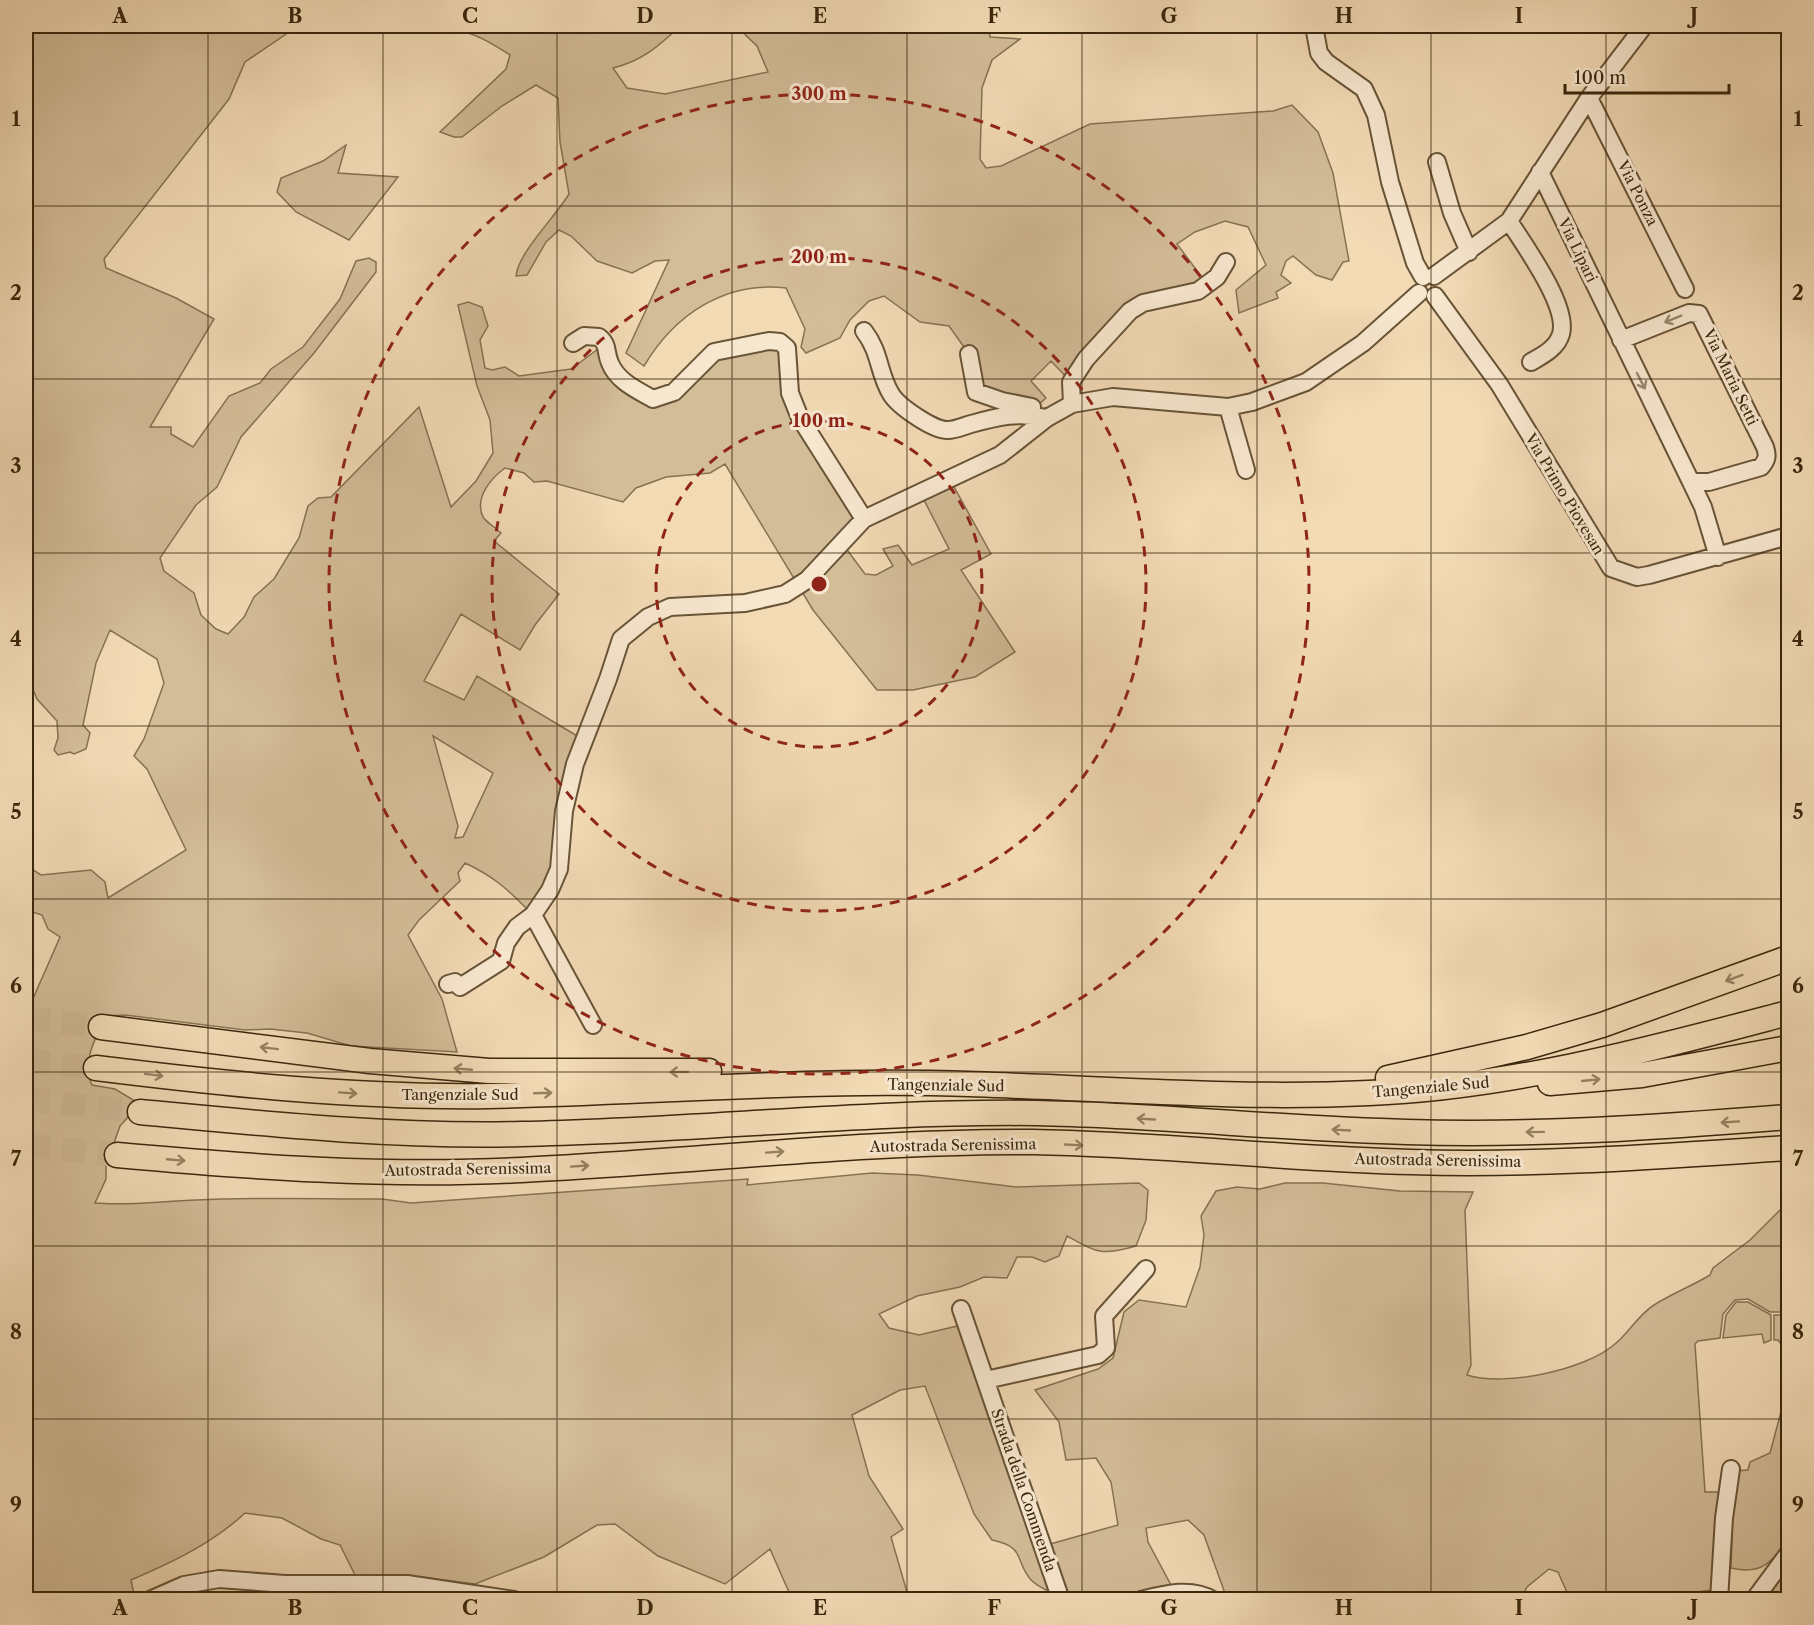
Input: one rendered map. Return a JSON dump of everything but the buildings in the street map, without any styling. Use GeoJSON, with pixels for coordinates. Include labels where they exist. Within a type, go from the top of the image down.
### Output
{"type":"FeatureCollection","features":[{"type":"Feature","properties":{"kind":"highway"},"geometry":{"type":"LineString","coordinates":[[1388,1078],[1527,1047],[1602,1025],[1788,958]]}},
{"type":"Feature","properties":{"kind":"highway","name":"Tangenziale Sud"},"geometry":{"type":"LineString","coordinates":[[101,1026],[370,1061],[489,1071],[608,1073],[868,1069],[1031,1071],[1238,1080],[1388,1078],[1534,1060],[1684,1026],[1788,998]]}},
{"type":"Feature","properties":{"kind":"highway","name":"Tangenziale Sud"},"geometry":{"type":"LineString","coordinates":[[96,1068],[240,1085],[359,1093],[486,1096],[866,1083],[1199,1095],[1318,1095],[1490,1083],[1617,1057],[1788,1013]]}},
{"type":"Feature","properties":{"kind":"highway"},"geometry":{"type":"LineString","coordinates":[[1490,1083],[1567,1083],[1642,1075],[1788,1048]]}},
{"type":"Feature","properties":{"kind":"highway","name":"Autostrada Serenissima"},"geometry":{"type":"LineString","coordinates":[[140,1112],[360,1131],[437,1134],[521,1134],[673,1128],[890,1114],[1036,1113],[1347,1130],[1447,1132],[1578,1131],[1788,1118]]}},
{"type":"Feature","properties":{"kind":"highway","name":"Autostrada Serenissima"},"geometry":{"type":"LineString","coordinates":[[117,1155],[243,1166],[432,1172],[519,1171],[861,1146],[1034,1142],[1412,1162],[1578,1161],[1788,1148]]}},
{"type":"Feature","properties":{"kind":"street","name":"Via Primo Piovesan"},"geometry":{"type":"LineString","coordinates":[[1314,26],[1319,53],[1326,62],[1364,89],[1376,115],[1390,182],[1416,263],[1428,286],[1499,384],[1611,568],[1630,575],[1649,575],[1788,536]]}},
{"type":"Feature","properties":{"kind":"street"},"geometry":{"type":"LineString","coordinates":[[448,984],[455,982],[460,987],[501,962],[506,943],[517,927],[532,915],[550,890],[559,869],[564,811],[575,764],[621,639],[648,617],[670,607],[744,603],[785,594],[807,580],[864,519],[1000,455],[1047,418],[1072,404],[1113,397],[1228,407],[1252,402],[1306,382],[1363,343],[1428,286],[1445,266],[1469,252],[1509,221],[1589,98],[1644,26]]}},
{"type":"Feature","properties":{"kind":"street","name":"Via Ponza"},"geometry":{"type":"LineString","coordinates":[[1589,98],[1685,289]]}},
{"type":"Feature","properties":{"kind":"street"},"geometry":{"type":"LineString","coordinates":[[1437,162],[1452,213],[1469,252]]}},
{"type":"Feature","properties":{"kind":"street","name":"Via Lipari"},"geometry":{"type":"LineString","coordinates":[[1540,172],[1618,334]]}},
{"type":"Feature","properties":{"kind":"street"},"geometry":{"type":"LineString","coordinates":[[1509,221],[1558,304],[1561,333],[1552,349],[1531,362]]}},
{"type":"Feature","properties":{"kind":"street"},"geometry":{"type":"LineString","coordinates":[[1072,404],[1071,382],[1086,359],[1130,311],[1143,303],[1198,291],[1217,277],[1226,262]]}},
{"type":"Feature","properties":{"kind":"street","name":"Via Maria Setti"},"geometry":{"type":"LineString","coordinates":[[1618,334],[1689,313],[1699,314],[1705,324],[1768,454],[1761,467],[1708,482],[1691,482]]}},
{"type":"Feature","properties":{"kind":"street"},"geometry":{"type":"LineString","coordinates":[[864,331],[874,345],[891,394],[901,405],[934,427],[948,430],[1005,414],[1047,418]]}},
{"type":"Feature","properties":{"kind":"street"},"geometry":{"type":"LineString","coordinates":[[1618,334],[1703,507],[1718,557]]}},
{"type":"Feature","properties":{"kind":"street"},"geometry":{"type":"LineString","coordinates":[[573,343],[584,336],[599,337],[606,344],[612,366],[634,390],[653,399],[674,392],[714,352],[769,341],[780,342],[787,348],[790,393],[800,418],[864,519]]}},
{"type":"Feature","properties":{"kind":"street"},"geometry":{"type":"LineString","coordinates":[[969,354],[976,392],[1002,401],[1029,404],[1047,418]]}},
{"type":"Feature","properties":{"kind":"street"},"geometry":{"type":"LineString","coordinates":[[1228,407],[1246,470]]}},
{"type":"Feature","properties":{"kind":"street"},"geometry":{"type":"LineString","coordinates":[[1703,507],[1704,488],[1708,482]]}},
{"type":"Feature","properties":{"kind":"street"},"geometry":{"type":"LineString","coordinates":[[532,915],[593,1025]]}},
{"type":"Feature","properties":{"kind":"street"},"geometry":{"type":"LineString","coordinates":[[986,1380],[1098,1354],[1106,1348],[1104,1316],[1146,1269]]}},
{"type":"Feature","properties":{"kind":"street","name":"Strada della Commenda"},"geometry":{"type":"LineString","coordinates":[[961,1310],[1061,1599]]}},
{"type":"Feature","properties":{"kind":"street"},"geometry":{"type":"LineString","coordinates":[[1719,1599],[1724,1518],[1731,1470]]}},
{"type":"Feature","properties":{"kind":"street"},"geometry":{"type":"LineString","coordinates":[[1754,1599],[1788,1554]]}},
{"type":"Feature","properties":{"kind":"street"},"geometry":{"type":"LineString","coordinates":[[150,1599],[184,1585],[219,1579],[285,1584],[407,1584],[514,1599]]}},
{"type":"Feature","properties":{"kind":"street"},"geometry":{"type":"LineString","coordinates":[[1141,1599],[1176,1593],[1203,1593],[1213,1599]]}},
{"type":"Feature","properties":{"kind":"shaded area"},"geometry":{"type":"Polygon","coordinates":[[[26,26],[298,26],[245,62],[229,99],[104,259],[106,268],[176,298],[214,319],[150,427],[171,427],[171,434],[193,447],[229,396],[260,383],[271,369],[303,347],[340,299],[356,261],[369,258],[376,262],[376,272],[314,353],[241,437],[217,487],[196,505],[160,558],[164,571],[194,593],[201,615],[216,629],[228,634],[244,617],[254,597],[274,579],[299,538],[308,506],[318,498],[331,497],[419,407],[451,507],[476,481],[493,453],[490,420],[477,386],[458,305],[468,302],[482,307],[488,326],[480,340],[485,368],[492,370],[505,367],[519,376],[571,369],[606,343],[609,362],[653,399],[714,352],[780,342],[790,393],[864,519],[842,543],[865,574],[876,575],[893,566],[883,549],[898,545],[912,565],[949,549],[923,498],[953,485],[991,554],[961,570],[1015,652],[975,677],[913,690],[877,690],[813,610],[725,464],[710,473],[666,477],[636,488],[623,502],[547,481],[534,482],[524,473],[505,468],[485,489],[481,503],[483,517],[501,533],[494,541],[559,594],[535,625],[520,650],[461,614],[424,681],[464,700],[477,676],[579,737],[556,861],[548,881],[527,909],[499,883],[465,863],[458,873],[460,881],[419,920],[408,935],[442,999],[457,1052],[351,1046],[307,1033],[270,1029],[245,1030],[125,1015],[107,1016],[91,1049],[89,1076],[92,1085],[115,1089],[135,1101],[128,1117],[120,1126],[106,1166],[106,1179],[95,1203],[133,1204],[266,1198],[382,1199],[411,1203],[748,1179],[747,1185],[872,1173],[918,1175],[1016,1187],[1139,1183],[1148,1190],[1146,1220],[1136,1246],[1115,1251],[1100,1251],[1067,1236],[1059,1256],[1045,1262],[1032,1257],[1017,1257],[1007,1278],[984,1277],[960,1287],[917,1296],[879,1314],[889,1328],[919,1335],[966,1324],[1043,1546],[1118,1525],[1111,1482],[1096,1458],[1066,1460],[1059,1422],[1035,1390],[1098,1369],[1113,1358],[1124,1312],[1139,1300],[1186,1307],[1200,1267],[1204,1235],[1201,1216],[1216,1191],[1237,1187],[1260,1189],[1285,1183],[1323,1183],[1400,1191],[1473,1192],[1465,1210],[1471,1365],[1467,1375],[1502,1379],[1544,1374],[1585,1362],[1602,1353],[1620,1340],[1648,1309],[1710,1275],[1713,1268],[1750,1240],[1788,1202],[1788,1312],[1770,1312],[1748,1299],[1735,1300],[1723,1314],[1720,1338],[1698,1341],[1695,1344],[1705,1492],[1720,1492],[1721,1507],[1711,1590],[1646,1600],[1570,1599],[1558,1572],[1549,1569],[1527,1587],[1521,1599],[1227,1599],[1204,1535],[1188,1520],[1146,1528],[1148,1542],[1171,1585],[1101,1599],[1069,1599],[1056,1585],[1048,1591],[1033,1581],[1026,1573],[1015,1551],[1003,1543],[992,1540],[974,1514],[925,1386],[900,1390],[852,1415],[869,1476],[903,1529],[891,1537],[909,1599],[792,1599],[770,1549],[725,1584],[658,1556],[615,1524],[597,1525],[544,1557],[475,1584],[421,1577],[356,1577],[340,1545],[321,1539],[282,1518],[245,1513],[219,1534],[191,1551],[131,1580],[135,1599],[26,1599],[26,1028],[32,1001],[60,937],[48,929],[42,915],[26,910],[26,837],[32,850],[27,866],[41,875],[91,870],[105,882],[108,898],[186,850],[147,769],[134,756],[144,739],[164,683],[157,659],[110,630],[96,663],[83,725],[90,733],[86,749],[74,754],[70,752],[58,755],[54,750],[58,738],[57,721],[37,699],[26,673],[26,26]],[[433,736],[458,826],[455,838],[463,837],[493,773],[433,736]]]}},
{"type":"Feature","properties":{"kind":"shaded area"},"geometry":{"type":"Polygon","coordinates":[[[395,26],[680,26],[649,52],[613,68],[627,88],[665,94],[768,72],[757,46],[736,26],[989,26],[990,37],[1020,39],[992,60],[982,88],[980,159],[986,168],[1001,166],[1090,124],[1273,111],[1292,105],[1318,132],[1333,173],[1349,261],[1343,262],[1332,280],[1316,275],[1293,256],[1286,261],[1281,275],[1291,283],[1276,292],[1278,298],[1239,313],[1236,290],[1266,265],[1248,227],[1225,221],[1195,232],[1177,244],[1207,284],[1143,303],[1071,382],[1051,361],[1031,381],[1046,398],[1035,408],[976,392],[969,354],[949,326],[920,322],[884,296],[869,301],[850,320],[840,338],[806,353],[801,347],[805,329],[786,288],[764,287],[742,290],[722,296],[686,317],[656,347],[644,366],[626,353],[669,260],[655,261],[632,273],[597,261],[571,236],[559,230],[546,242],[527,275],[516,276],[518,267],[530,246],[569,194],[560,142],[558,98],[536,85],[502,106],[462,137],[440,132],[506,69],[510,55],[484,40],[456,30],[395,26]]]}},
{"type":"Feature","properties":{"kind":"shaded area"},"geometry":{"type":"Polygon","coordinates":[[[346,145],[338,173],[398,177],[349,240],[296,212],[277,192],[281,178],[323,161],[346,145]]]}},
{"type":"Feature","properties":{"kind":"shaded area"},"geometry":{"type":"Polygon","coordinates":[[[1736,1302],[1748,1302],[1771,1315],[1771,1340],[1764,1343],[1762,1334],[1723,1338],[1726,1315],[1736,1302]]]}},
{"type":"Feature","properties":{"kind":"shaded area"},"geometry":{"type":"Polygon","coordinates":[[[1774,1315],[1788,1315],[1788,1354],[1778,1340],[1774,1340],[1774,1315]]]}},
{"type":"Feature","properties":{"kind":"shaded area"},"geometry":{"type":"Polygon","coordinates":[[[1788,1409],[1788,1541],[1770,1561],[1758,1568],[1742,1570],[1731,1568],[1734,1471],[1748,1470],[1750,1462],[1770,1453],[1781,1412],[1788,1409]]]}},
{"type":"Feature","properties":{"kind":"shaded area"},"geometry":{"type":"Polygon","coordinates":[[[1788,1559],[1788,1599],[1759,1600],[1788,1559]]]}},
{"type":"Feature","properties":{"kind":"tunnel"},"geometry":{"type":"LineString","coordinates":[[26,1018],[101,1027]]}},
{"type":"Feature","properties":{"kind":"tunnel"},"geometry":{"type":"LineString","coordinates":[[26,1060],[96,1068]]}},
{"type":"Feature","properties":{"kind":"tunnel"},"geometry":{"type":"LineString","coordinates":[[26,1099],[140,1112]]}},
{"type":"Feature","properties":{"kind":"tunnel"},"geometry":{"type":"LineString","coordinates":[[26,1145],[117,1155]]}}]}
